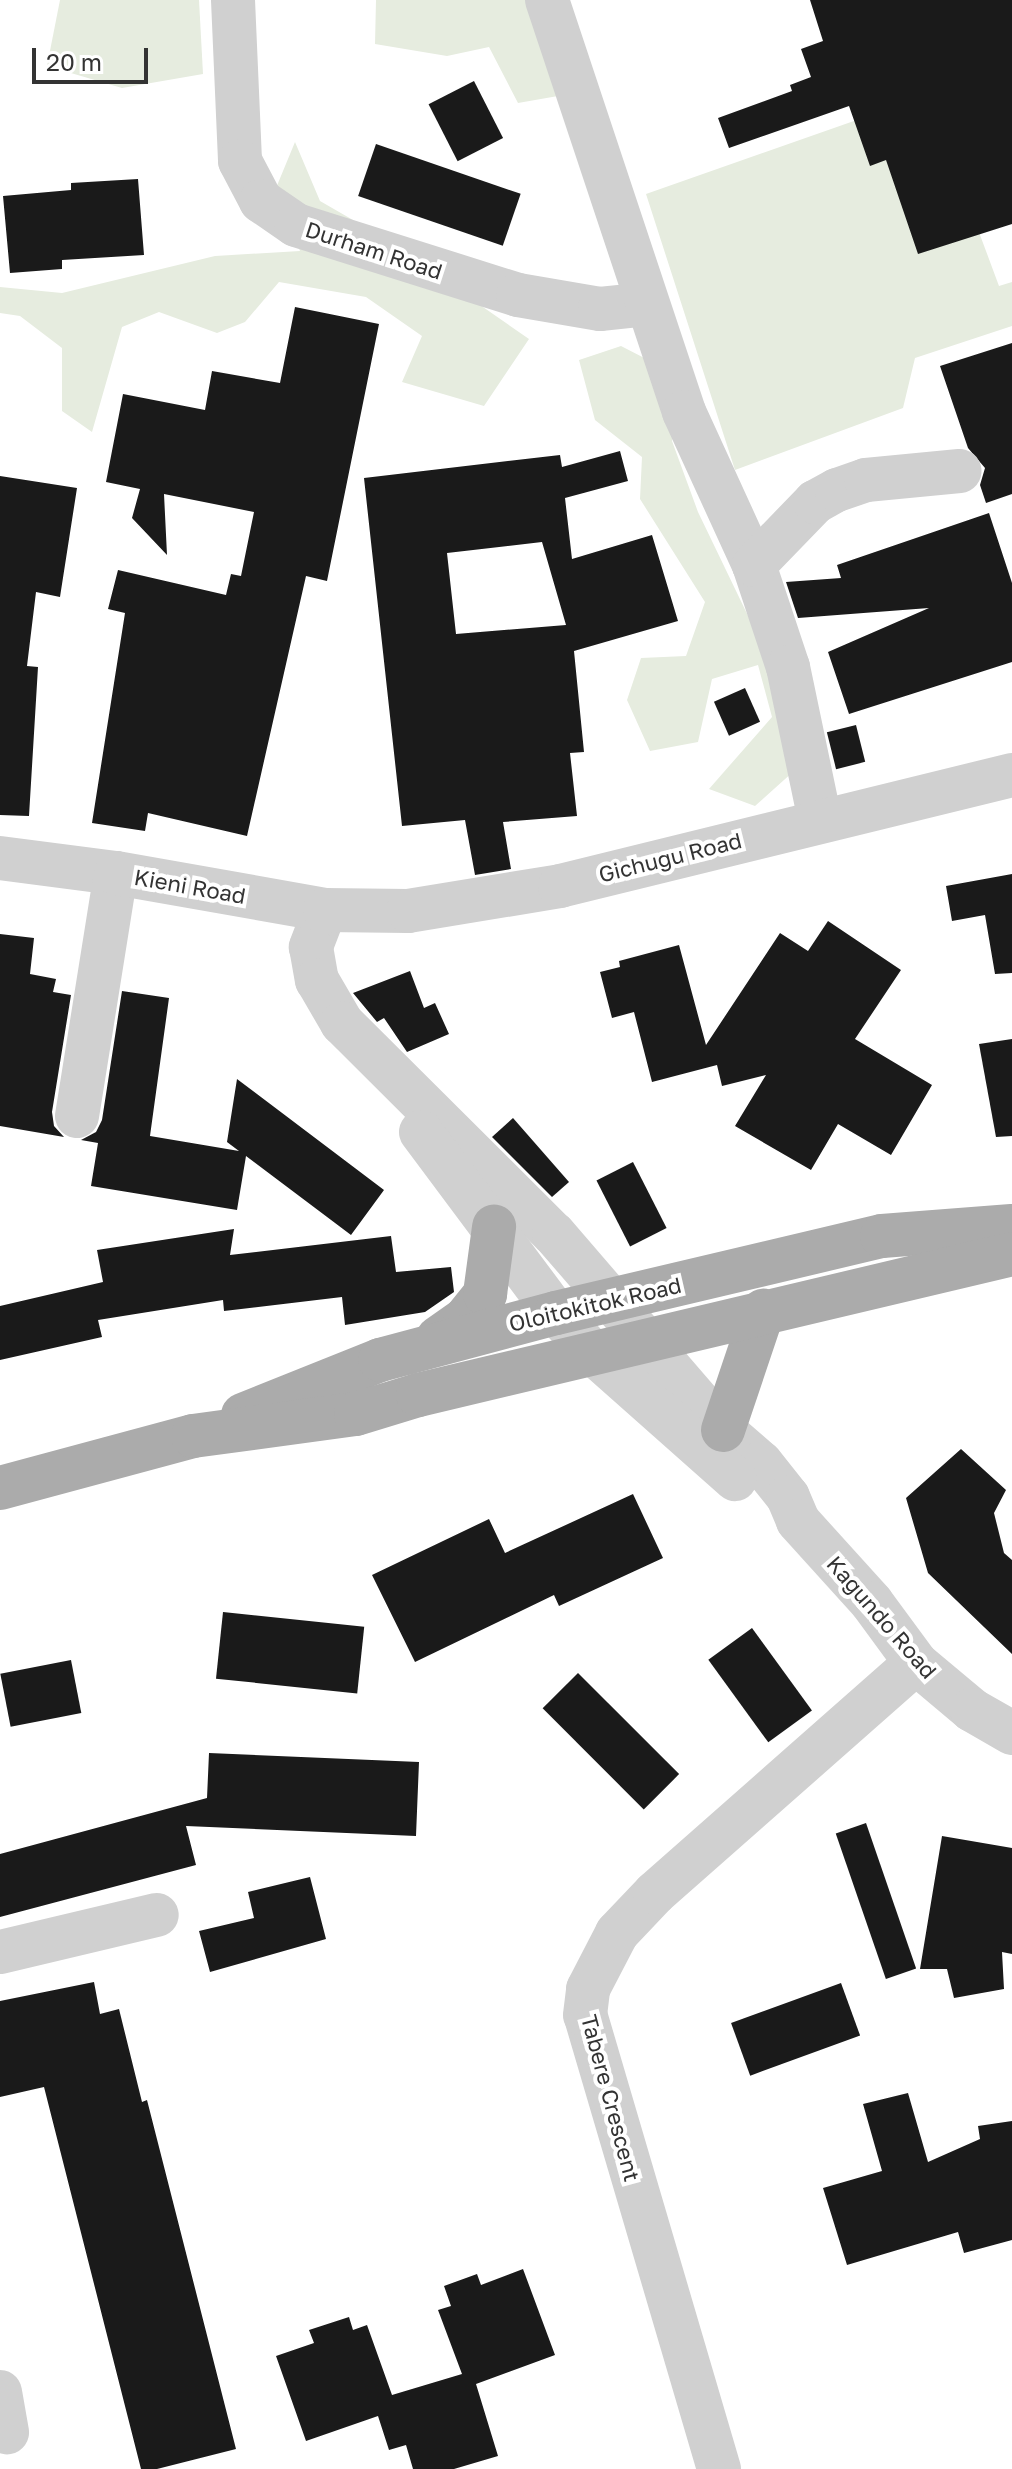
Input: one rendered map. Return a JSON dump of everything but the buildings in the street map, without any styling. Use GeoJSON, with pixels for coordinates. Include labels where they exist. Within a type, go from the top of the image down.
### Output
{"type":"FeatureCollection","features":[{"type":"Feature","properties":{"kind":"main road","name":"Oloitokitok Road"},"geometry":{"type":"LineString","coordinates":[[193,1436],[314,1384],[430,1344],[882,1236],[1012,1226]]}},
{"type":"Feature","properties":{"kind":"main road"},"geometry":{"type":"LineString","coordinates":[[430,1344],[465,1319],[485,1294],[494,1227]]}},
{"type":"Feature","properties":{"kind":"main road","name":"Oloitokitok Road"},"geometry":{"type":"LineString","coordinates":[[0,1488],[193,1436],[356,1414],[763,1311],[899,1284],[1012,1254]]}},
{"type":"Feature","properties":{"kind":"main road"},"geometry":{"type":"LineString","coordinates":[[723,1430],[763,1311]]}},
{"type":"Feature","properties":{"kind":"street","name":"Durham Road"},"geometry":{"type":"LineString","coordinates":[[233,0],[240,161],[261,201],[296,225],[518,295],[600,309],[647,304]]}},
{"type":"Feature","properties":{"kind":"street"},"geometry":{"type":"LineString","coordinates":[[547,0],[684,412],[754,565],[788,667],[820,820]]}},
{"type":"Feature","properties":{"kind":"street"},"geometry":{"type":"LineString","coordinates":[[754,565],[815,502],[837,490],[866,480],[960,471]]}},
{"type":"Feature","properties":{"kind":"street","name":"Gichugu Road"},"geometry":{"type":"LineString","coordinates":[[325,910],[408,911],[482,900],[1012,775]]}},
{"type":"Feature","properties":{"kind":"street"},"geometry":{"type":"LineString","coordinates":[[0,858],[116,873]]}},
{"type":"Feature","properties":{"kind":"street","name":"Kieni Road"},"geometry":{"type":"LineString","coordinates":[[77,1116],[116,873],[325,910]]}},
{"type":"Feature","properties":{"kind":"street"},"geometry":{"type":"LineString","coordinates":[[325,910],[311,947],[317,980],[342,1023],[554,1234],[646,1340]]}},
{"type":"Feature","properties":{"kind":"street"},"geometry":{"type":"LineString","coordinates":[[383,1067],[425,1138],[556,1313],[593,1353]]}},
{"type":"Feature","properties":{"kind":"street","name":"Kagundo Road"},"geometry":{"type":"LineString","coordinates":[[646,1340],[723,1430],[761,1463],[788,1497],[798,1521],[872,1603],[916,1663],[972,1710],[1012,1733]]}},
{"type":"Feature","properties":{"kind":"street","name":"Kagundo Road"},"geometry":{"type":"LineString","coordinates":[[593,1353],[773,1511],[798,1521]]}},
{"type":"Feature","properties":{"kind":"street","name":"Tabere Crescent"},"geometry":{"type":"LineString","coordinates":[[719,2469],[589,2031],[588,1989],[617,1933],[655,1893],[916,1663]]}},
{"type":"Feature","properties":{"kind":"street"},"geometry":{"type":"LineString","coordinates":[[0,1952],[157,1915]]}},
{"type":"Feature","properties":{"kind":"shaded area"},"geometry":{"type":"Polygon","coordinates":[[[60,0],[199,0],[203,74],[122,88],[47,66],[60,0]]]}},
{"type":"Feature","properties":{"kind":"shaded area"},"geometry":{"type":"Polygon","coordinates":[[[376,0],[528,0],[558,96],[518,103],[489,47],[447,56],[375,44],[376,0]]]}},
{"type":"Feature","properties":{"kind":"shaded area"},"geometry":{"type":"Polygon","coordinates":[[[928,95],[999,286],[1012,282],[1012,326],[915,358],[903,408],[735,470],[646,194],[928,95]]]}},
{"type":"Feature","properties":{"kind":"shaded area"},"geometry":{"type":"Polygon","coordinates":[[[295,142],[320,201],[379,235],[529,339],[484,406],[402,382],[422,336],[366,297],[279,282],[245,322],[217,333],[159,312],[122,327],[92,432],[62,411],[62,348],[20,316],[0,313],[0,287],[62,293],[215,256],[300,251],[276,188],[295,142]]]}},
{"type":"Feature","properties":{"kind":"shaded area"},"geometry":{"type":"Polygon","coordinates":[[[621,346],[689,381],[672,441],[698,512],[751,622],[815,703],[794,771],[755,806],[709,789],[772,717],[758,665],[712,679],[698,742],[650,751],[627,700],[641,658],[686,656],[705,602],[640,499],[642,457],[595,420],[579,360],[621,346]]]}}]}
